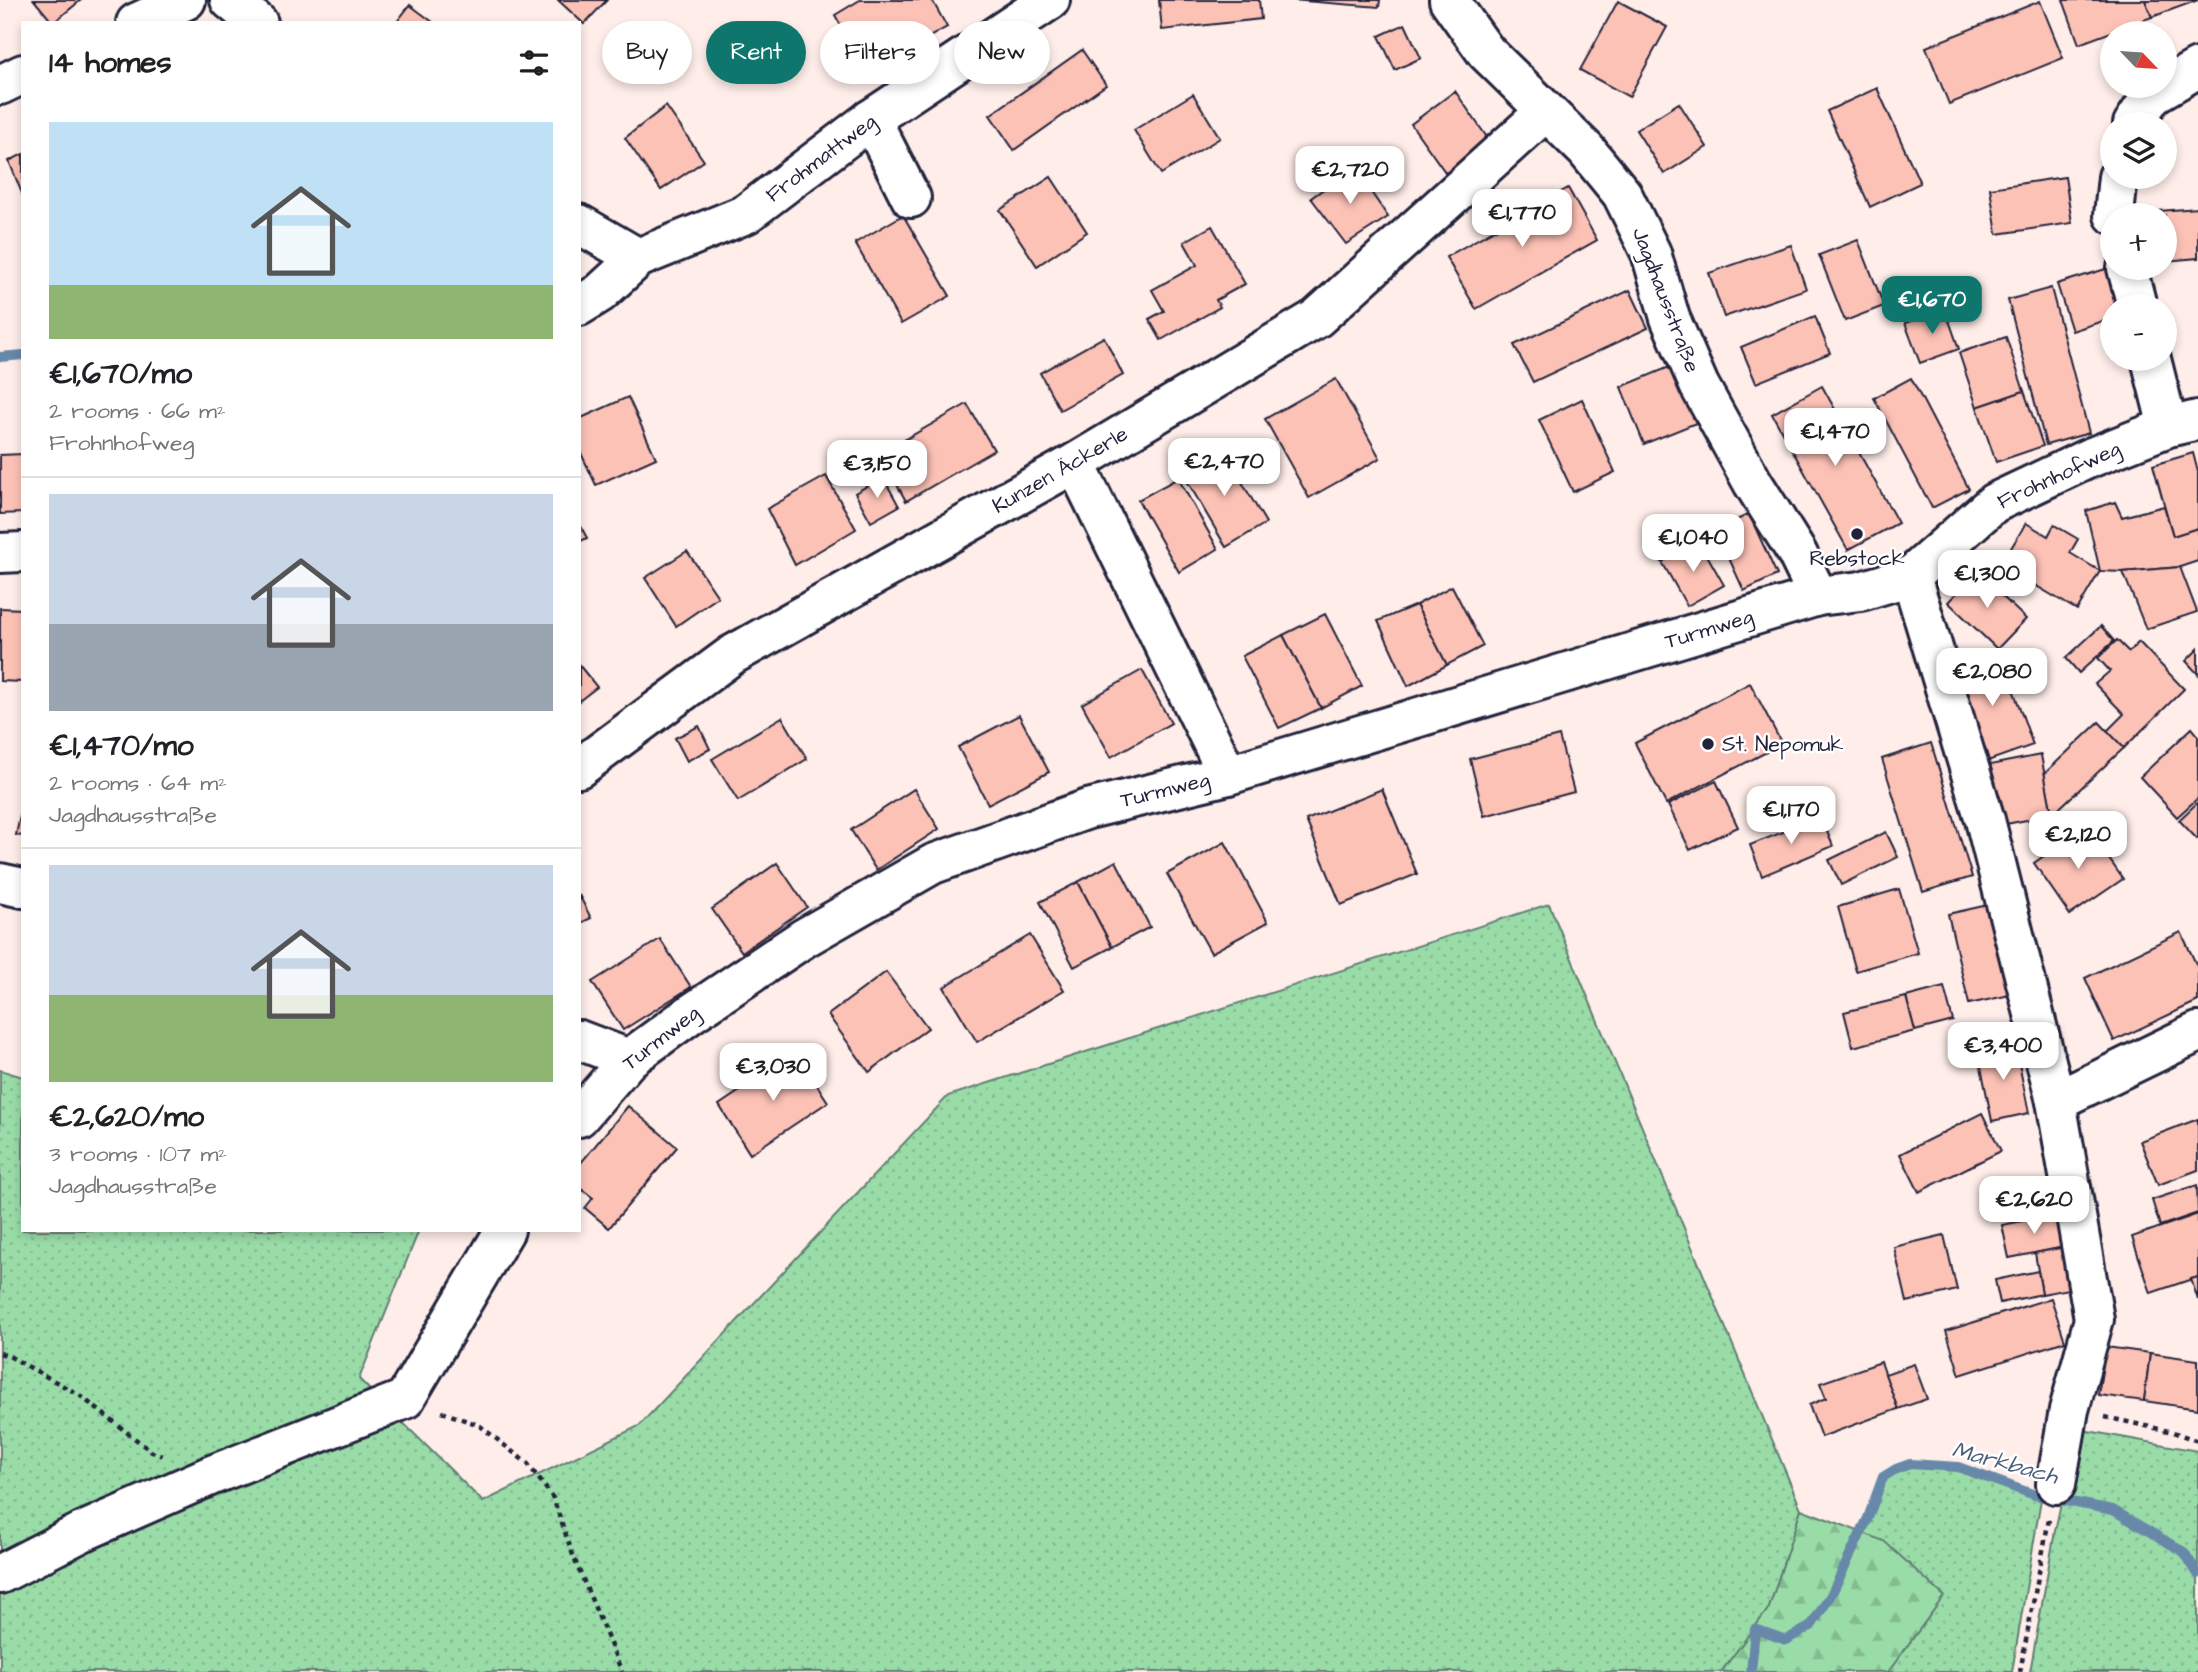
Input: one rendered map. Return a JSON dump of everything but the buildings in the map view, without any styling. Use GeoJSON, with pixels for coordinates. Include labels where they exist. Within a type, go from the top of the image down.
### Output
{"type":"FeatureCollection","features":[{"type":"Feature","properties":{"kind":"street"},"geometry":{"type":"LineString","coordinates":[[140,21],[186,0]]}},
{"type":"Feature","properties":{"kind":"street"},"geometry":{"type":"LineString","coordinates":[[230,0],[256,21]]}},
{"type":"Feature","properties":{"kind":"street","name":"Frohmattweg"},"geometry":{"type":"LineString","coordinates":[[638,258],[747,214],[871,119],[1050,0]]}},
{"type":"Feature","properties":{"kind":"street","name":"Jagdhausstraße"},"geometry":{"type":"LineString","coordinates":[[1449,0],[1486,52],[1586,149],[1622,194],[1651,253],[1670,318],[1699,385],[1753,483],[1797,554],[1818,596]]}},
{"type":"Feature","properties":{"kind":"street"},"geometry":{"type":"LineString","coordinates":[[2141,112],[2152,95],[2198,68]]}},
{"type":"Feature","properties":{"kind":"street"},"geometry":{"type":"LineString","coordinates":[[0,85],[21,75]]}},
{"type":"Feature","properties":{"kind":"street","name":"Kunzen Äckerle"},"geometry":{"type":"LineString","coordinates":[[581,767],[732,655],[1075,463],[1317,318],[1546,111]]}},
{"type":"Feature","properties":{"kind":"street"},"geometry":{"type":"LineString","coordinates":[[871,119],[911,198]]}},
{"type":"Feature","properties":{"kind":"street"},"geometry":{"type":"LineString","coordinates":[[581,225],[638,258],[600,293],[581,305]]}},
{"type":"Feature","properties":{"kind":"street"},"geometry":{"type":"LineString","coordinates":[[2157,371],[2183,423]]}},
{"type":"Feature","properties":{"kind":"street","name":"Frohnhofweg"},"geometry":{"type":"LineString","coordinates":[[1818,596],[1861,591],[1911,576],[1994,503],[2087,459],[2183,423]]}},
{"type":"Feature","properties":{"kind":"street"},"geometry":{"type":"LineString","coordinates":[[1075,463],[1228,775]]}},
{"type":"Feature","properties":{"kind":"street"},"geometry":{"type":"LineString","coordinates":[[0,553],[21,552]]}},
{"type":"Feature","properties":{"kind":"street"},"geometry":{"type":"LineString","coordinates":[[1911,576],[1985,820],[2056,1101],[2094,1319],[2070,1410],[2056,1484]]}},
{"type":"Feature","properties":{"kind":"street","name":"Turmweg"},"geometry":{"type":"LineString","coordinates":[[581,1115],[629,1059],[692,1013],[804,938],[933,864],[1088,809],[1228,775],[1818,596]]}},
{"type":"Feature","properties":{"kind":"street"},"geometry":{"type":"LineString","coordinates":[[0,883],[21,888]]}},
{"type":"Feature","properties":{"kind":"street"},"geometry":{"type":"LineString","coordinates":[[2056,1101],[2198,1032]]}},
{"type":"Feature","properties":{"kind":"street"},"geometry":{"type":"LineString","coordinates":[[581,1041],[629,1059]]}},
{"type":"Feature","properties":{"kind":"street"},"geometry":{"type":"LineString","coordinates":[[0,1574],[82,1532],[212,1475],[405,1399],[504,1232]]}},
{"type":"Feature","properties":{"kind":"path"},"geometry":{"type":"LineString","coordinates":[[0,1353],[78,1394],[152,1452],[212,1475]]}},
{"type":"Feature","properties":{"kind":"path"},"geometry":{"type":"LineString","coordinates":[[405,1399],[478,1425],[528,1464],[553,1498],[574,1558],[622,1672]]}},
{"type":"Feature","properties":{"kind":"path"},"geometry":{"type":"LineString","coordinates":[[2070,1410],[2198,1440]]}},
{"type":"Feature","properties":{"kind":"path"},"geometry":{"type":"LineString","coordinates":[[2020,1672],[2048,1521]]}},
{"type":"Feature","properties":{"kind":"green space"},"geometry":{"type":"Polygon","coordinates":[[[1549,904],[1801,1509],[1769,1608],[1721,1672],[0,1672],[0,1070],[21,1076],[21,1232],[418,1232],[359,1379],[483,1502],[639,1426],[948,1096],[1549,904]]]}},
{"type":"Feature","properties":{"kind":"green space"},"geometry":{"type":"Polygon","coordinates":[[[2077,1429],[2198,1451],[2198,1672],[2030,1672],[2055,1531],[2077,1429]]]}},
{"type":"Feature","properties":{"kind":"green space"},"geometry":{"type":"Polygon","coordinates":[[[1910,1464],[1958,1467],[2011,1490],[2041,1499],[2012,1672],[1888,1672],[1944,1596],[1862,1532],[1883,1477],[1910,1464]]]}},
{"type":"Feature","properties":{"kind":"green space"},"geometry":{"type":"Polygon","coordinates":[[[1801,1509],[1884,1541],[1944,1596],[1888,1672],[1721,1672],[1769,1608],[1801,1509]]]}},
{"type":"Feature","properties":{"kind":"waterway"},"geometry":{"type":"LineString","coordinates":[[0,357],[21,355]]}},
{"type":"Feature","properties":{"kind":"waterway","name":"Markbach"},"geometry":{"type":"LineString","coordinates":[[1751,1672],[1755,1629],[1786,1640],[1811,1626],[1831,1595],[1868,1518],[1883,1477],[1910,1464],[1958,1467],[2035,1495],[2113,1510],[2184,1552],[2198,1574]]}},
{"type":"Feature","properties":{"kind":"place","name":"Rebstock"},"geometry":{"type":"Point","coordinates":[1857,534]}},
{"type":"Feature","properties":{"kind":"place","name":"St. Nepomuk"},"geometry":{"type":"Point","coordinates":[1708,744]}}]}
